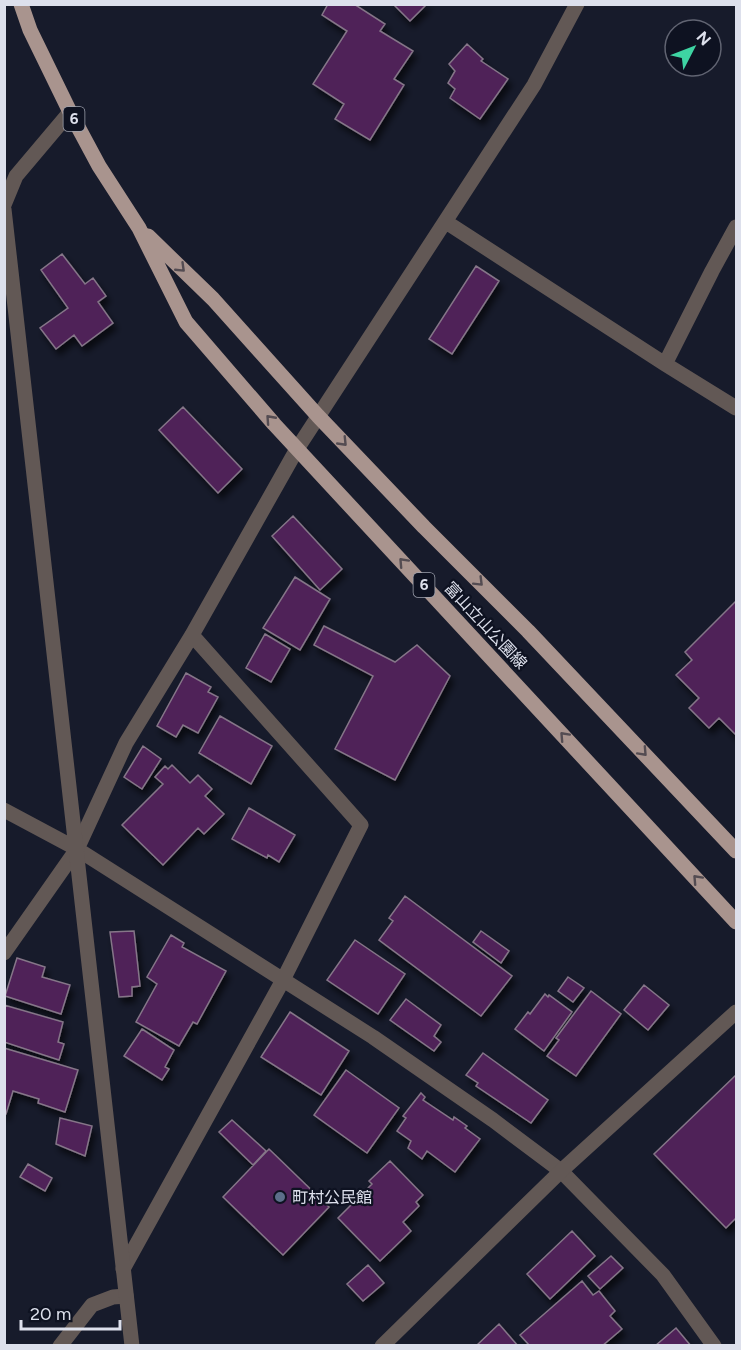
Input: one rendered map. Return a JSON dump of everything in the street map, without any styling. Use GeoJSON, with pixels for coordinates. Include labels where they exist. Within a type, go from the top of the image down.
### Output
{"type":"FeatureCollection","features":[{"type":"Feature","properties":{"kind":"main road","name":"富山立山公園線"},"geometry":{"type":"LineString","coordinates":[[21,4],[30,30],[70,112],[99,166],[139,228],[186,322],[297,449],[736,922]]}},
{"type":"Feature","properties":{"kind":"main road","name":"富山立山公園線"},"geometry":{"type":"LineString","coordinates":[[139,228],[213,299],[318,416],[528,631],[736,851]]}},
{"type":"Feature","properties":{"kind":"street"},"geometry":{"type":"LineString","coordinates":[[4,952],[77,849],[126,743],[192,635],[297,449],[534,85],[577,4]]}},
{"type":"Feature","properties":{"kind":"street"},"geometry":{"type":"LineString","coordinates":[[70,112],[16,176],[4,207],[132,1346]]}},
{"type":"Feature","properties":{"kind":"street"},"geometry":{"type":"LineString","coordinates":[[446,222],[736,408]]}},
{"type":"Feature","properties":{"kind":"street"},"geometry":{"type":"LineString","coordinates":[[665,364],[736,227]]}},
{"type":"Feature","properties":{"kind":"street"},"geometry":{"type":"LineString","coordinates":[[123,1269],[283,980],[362,825],[192,635]]}},
{"type":"Feature","properties":{"kind":"street"},"geometry":{"type":"LineString","coordinates":[[4,810],[77,849],[382,1043],[493,1120],[561,1171],[663,1275],[714,1346]]}},
{"type":"Feature","properties":{"kind":"street"},"geometry":{"type":"LineString","coordinates":[[381,1346],[561,1171],[736,1012]]}},
{"type":"Feature","properties":{"kind":"street"},"geometry":{"type":"LineString","coordinates":[[60,1346],[92,1305],[113,1297],[126,1296]]}},
{"type":"Feature","properties":{"kind":"building"},"geometry":{"type":"Polygon","coordinates":[[[328,4],[354,4],[385,24],[380,31],[413,51],[394,79],[404,85],[370,140],[335,119],[344,104],[313,84],[347,31],[322,15],[328,4]]]}},
{"type":"Feature","properties":{"kind":"building"},"geometry":{"type":"Polygon","coordinates":[[[393,4],[427,4],[410,21],[393,4]]]}},
{"type":"Feature","properties":{"kind":"building"},"geometry":{"type":"Polygon","coordinates":[[[467,44],[483,59],[481,61],[508,79],[480,119],[450,98],[455,89],[448,83],[455,71],[449,64],[467,44]]]}},
{"type":"Feature","properties":{"kind":"building"},"geometry":{"type":"Polygon","coordinates":[[[62,254],[85,284],[93,278],[106,296],[98,302],[113,323],[82,346],[74,335],[56,349],[40,328],[68,308],[41,270],[62,254]]]}},
{"type":"Feature","properties":{"kind":"building"},"geometry":{"type":"Polygon","coordinates":[[[476,266],[499,281],[452,354],[429,339],[476,266]]]}},
{"type":"Feature","properties":{"kind":"building"},"geometry":{"type":"Polygon","coordinates":[[[183,407],[242,469],[218,493],[159,430],[183,407]]]}},
{"type":"Feature","properties":{"kind":"building"},"geometry":{"type":"Polygon","coordinates":[[[293,516],[342,569],[320,590],[272,536],[293,516]]]}},
{"type":"Feature","properties":{"kind":"building"},"geometry":{"type":"Polygon","coordinates":[[[295,577],[330,599],[300,650],[263,628],[295,577]]]}},
{"type":"Feature","properties":{"kind":"building"},"geometry":{"type":"Polygon","coordinates":[[[736,601],[736,735],[719,718],[709,728],[689,708],[699,698],[676,675],[692,660],[685,652],[736,601]]]}},
{"type":"Feature","properties":{"kind":"building"},"geometry":{"type":"Polygon","coordinates":[[[324,626],[395,662],[417,645],[450,676],[395,780],[335,749],[373,676],[314,645],[324,626]]]}},
{"type":"Feature","properties":{"kind":"building"},"geometry":{"type":"Polygon","coordinates":[[[265,634],[290,649],[271,682],[246,668],[265,634]]]}},
{"type":"Feature","properties":{"kind":"building"},"geometry":{"type":"Polygon","coordinates":[[[186,673],[211,687],[208,692],[218,697],[198,733],[183,725],[176,737],[157,726],[186,673]]]}},
{"type":"Feature","properties":{"kind":"building"},"geometry":{"type":"Polygon","coordinates":[[[220,716],[272,746],[251,784],[199,753],[220,716]]]}},
{"type":"Feature","properties":{"kind":"building"},"geometry":{"type":"Polygon","coordinates":[[[143,746],[161,759],[142,789],[124,777],[143,746]]]}},
{"type":"Feature","properties":{"kind":"building"},"geometry":{"type":"Polygon","coordinates":[[[172,765],[190,783],[198,775],[212,789],[205,796],[224,814],[204,834],[198,828],[163,865],[122,825],[163,784],[155,777],[165,766],[168,769],[172,765]]]}},
{"type":"Feature","properties":{"kind":"building"},"geometry":{"type":"Polygon","coordinates":[[[249,808],[295,835],[279,862],[232,839],[249,808]]]}},
{"type":"Feature","properties":{"kind":"building"},"geometry":{"type":"Polygon","coordinates":[[[405,896],[512,976],[481,1016],[379,940],[393,921],[389,918],[405,896]]]}},
{"type":"Feature","properties":{"kind":"building"},"geometry":{"type":"Polygon","coordinates":[[[134,931],[140,986],[132,987],[132,996],[119,997],[110,932],[134,931]]]}},
{"type":"Feature","properties":{"kind":"building"},"geometry":{"type":"Polygon","coordinates":[[[481,931],[509,951],[501,963],[473,942],[481,931]]]}},
{"type":"Feature","properties":{"kind":"building"},"geometry":{"type":"Polygon","coordinates":[[[171,935],[184,943],[182,947],[226,971],[197,1024],[193,1022],[179,1046],[136,1022],[157,984],[147,977],[171,935]]]}},
{"type":"Feature","properties":{"kind":"building"},"geometry":{"type":"Polygon","coordinates":[[[355,940],[405,974],[378,1014],[327,980],[355,940]]]}},
{"type":"Feature","properties":{"kind":"building"},"geometry":{"type":"Polygon","coordinates":[[[17,958],[45,967],[42,977],[70,985],[61,1014],[5,996],[17,958]]]}},
{"type":"Feature","properties":{"kind":"building"},"geometry":{"type":"Polygon","coordinates":[[[568,977],[584,988],[573,1002],[558,991],[568,977]]]}},
{"type":"Feature","properties":{"kind":"building"},"geometry":{"type":"Polygon","coordinates":[[[644,985],[669,1005],[648,1030],[624,1010],[644,985]]]}},
{"type":"Feature","properties":{"kind":"building"},"geometry":{"type":"Polygon","coordinates":[[[591,991],[621,1014],[576,1076],[547,1056],[559,1040],[556,1038],[591,991]]]}},
{"type":"Feature","properties":{"kind":"building"},"geometry":{"type":"Polygon","coordinates":[[[545,994],[572,1012],[544,1051],[515,1029],[545,994]]]}},
{"type":"Feature","properties":{"kind":"building"},"geometry":{"type":"Polygon","coordinates":[[[406,999],[441,1025],[434,1036],[441,1042],[434,1051],[390,1020],[406,999]]]}},
{"type":"Feature","properties":{"kind":"building"},"geometry":{"type":"Polygon","coordinates":[[[4,1005],[63,1022],[58,1042],[64,1044],[59,1060],[4,1042],[4,1005]]]}},
{"type":"Feature","properties":{"kind":"building"},"geometry":{"type":"Polygon","coordinates":[[[290,1012],[349,1051],[321,1095],[261,1057],[290,1012]]]}},
{"type":"Feature","properties":{"kind":"building"},"geometry":{"type":"Polygon","coordinates":[[[142,1029],[174,1050],[165,1067],[169,1069],[162,1080],[124,1056],[142,1029]]]}},
{"type":"Feature","properties":{"kind":"building"},"geometry":{"type":"Polygon","coordinates":[[[4,1048],[78,1070],[65,1112],[38,1103],[39,1099],[13,1091],[6,1114],[4,1114],[4,1048]]]}},
{"type":"Feature","properties":{"kind":"building"},"geometry":{"type":"Polygon","coordinates":[[[483,1053],[548,1100],[531,1123],[476,1086],[478,1083],[466,1075],[483,1053]]]}},
{"type":"Feature","properties":{"kind":"building"},"geometry":{"type":"Polygon","coordinates":[[[346,1070],[399,1108],[367,1153],[314,1115],[346,1070]]]}},
{"type":"Feature","properties":{"kind":"building"},"geometry":{"type":"Polygon","coordinates":[[[736,1075],[736,1218],[726,1228],[654,1154],[736,1075]]]}},
{"type":"Feature","properties":{"kind":"building"},"geometry":{"type":"Polygon","coordinates":[[[421,1093],[425,1097],[423,1100],[453,1120],[454,1117],[480,1139],[455,1172],[427,1151],[422,1159],[408,1148],[411,1141],[397,1131],[406,1118],[403,1116],[421,1093]]]}},
{"type":"Feature","properties":{"kind":"building"},"geometry":{"type":"Polygon","coordinates":[[[60,1118],[92,1126],[85,1156],[56,1144],[60,1118]]]}},
{"type":"Feature","properties":{"kind":"building"},"geometry":{"type":"Polygon","coordinates":[[[232,1120],[266,1151],[253,1165],[219,1132],[232,1120]]]}},
{"type":"Feature","properties":{"kind":"building"},"geometry":{"type":"Polygon","coordinates":[[[269,1149],[329,1207],[283,1255],[223,1197],[269,1149]]]}},
{"type":"Feature","properties":{"kind":"building"},"geometry":{"type":"Polygon","coordinates":[[[390,1161],[423,1195],[416,1202],[419,1206],[403,1222],[411,1231],[380,1261],[338,1218],[372,1184],[369,1181],[390,1161]]]}},
{"type":"Feature","properties":{"kind":"building"},"geometry":{"type":"Polygon","coordinates":[[[28,1164],[52,1178],[45,1191],[20,1177],[28,1164]]]}},
{"type":"Feature","properties":{"kind":"building"},"geometry":{"type":"Polygon","coordinates":[[[572,1231],[595,1256],[550,1299],[527,1274],[572,1231]]]}},
{"type":"Feature","properties":{"kind":"building"},"geometry":{"type":"Polygon","coordinates":[[[611,1256],[623,1268],[600,1289],[588,1276],[611,1256]]]}},
{"type":"Feature","properties":{"kind":"building"},"geometry":{"type":"Polygon","coordinates":[[[368,1265],[384,1283],[363,1301],[347,1284],[368,1265]]]}},
{"type":"Feature","properties":{"kind":"building"},"geometry":{"type":"Polygon","coordinates":[[[582,1281],[593,1295],[599,1291],[615,1311],[610,1316],[622,1329],[602,1346],[530,1346],[520,1335],[582,1281]]]}},
{"type":"Feature","properties":{"kind":"building"},"geometry":{"type":"Polygon","coordinates":[[[499,1324],[518,1346],[476,1346],[499,1324]]]}},
{"type":"Feature","properties":{"kind":"building"},"geometry":{"type":"Polygon","coordinates":[[[676,1328],[691,1346],[655,1346],[676,1328]]]}},
{"type":"Feature","properties":{"kind":"place","name":"町村公民館"},"geometry":{"type":"Point","coordinates":[280,1197]}}]}
